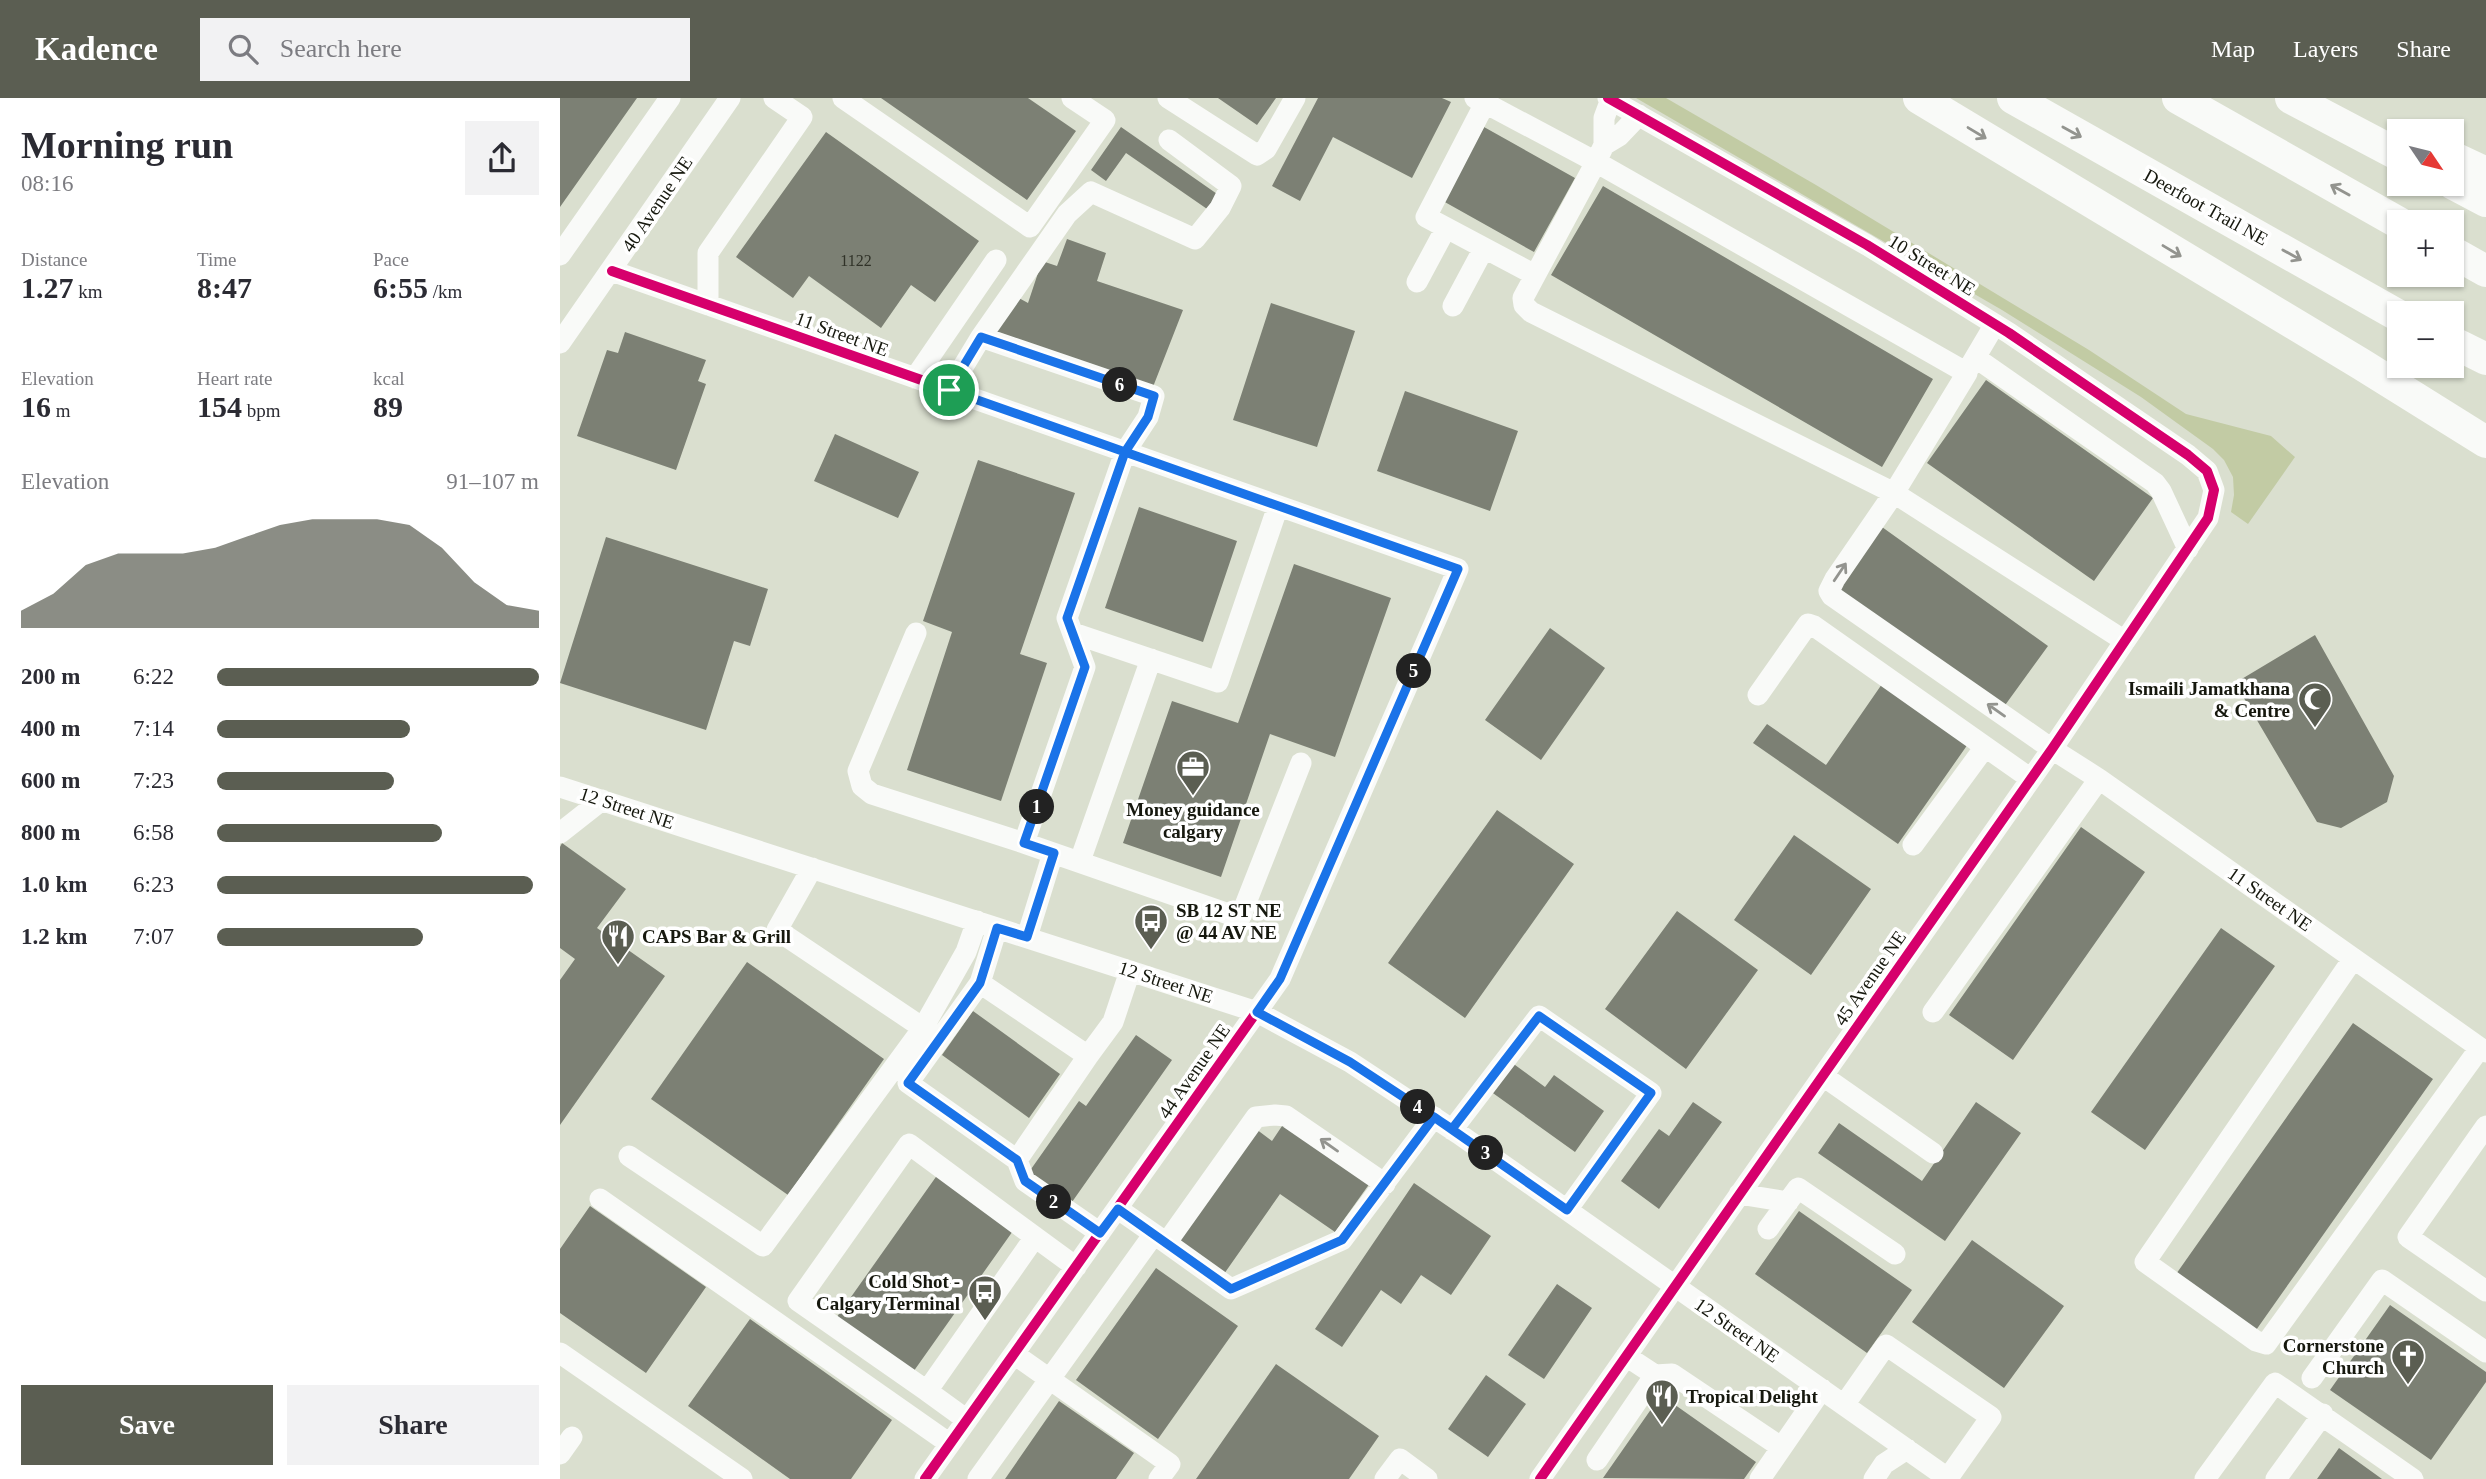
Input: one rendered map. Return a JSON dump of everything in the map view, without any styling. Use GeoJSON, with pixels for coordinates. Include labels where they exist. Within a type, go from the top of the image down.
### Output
{"type":"FeatureCollection","features":[{"type":"Feature","properties":{"kind":"highway"},"geometry":{"type":"LineString","coordinates":[[1919,98],[2486,442]]}},
{"type":"Feature","properties":{"kind":"highway","name":"Deerfoot Trail NE"},"geometry":{"type":"LineString","coordinates":[[2013,98],[2387,309]]}},
{"type":"Feature","properties":{"kind":"highway"},"geometry":{"type":"LineString","coordinates":[[2178,98],[2387,216]]}},
{"type":"Feature","properties":{"kind":"highway"},"geometry":{"type":"LineString","coordinates":[[2291,98],[2387,149]]}},
{"type":"Feature","properties":{"kind":"highway"},"geometry":{"type":"LineString","coordinates":[[2329,98],[2387,126]]}},
{"type":"Feature","properties":{"kind":"highway"},"geometry":{"type":"LineString","coordinates":[[2464,163],[2486,173]]}},
{"type":"Feature","properties":{"kind":"highway"},"geometry":{"type":"LineString","coordinates":[[2464,189],[2486,201]]}},
{"type":"Feature","properties":{"kind":"highway"},"geometry":{"type":"LineString","coordinates":[[2464,259],[2486,271]]}},
{"type":"Feature","properties":{"kind":"highway"},"geometry":{"type":"LineString","coordinates":[[2464,348],[2486,359]]}},
{"type":"Feature","properties":{"kind":"highway"},"geometry":{"type":"LineString","coordinates":[[2361,364],[2486,418]]}},
{"type":"Feature","properties":{"kind":"street"},"geometry":{"type":"LineString","coordinates":[[560,255],[670,98]]}},
{"type":"Feature","properties":{"kind":"street","name":"40 Avenue NE"},"geometry":{"type":"LineString","coordinates":[[560,343],[730,98]]}},
{"type":"Feature","properties":{"kind":"street"},"geometry":{"type":"LineString","coordinates":[[708,305],[708,253],[802,117],[774,98]]}},
{"type":"Feature","properties":{"kind":"street"},"geometry":{"type":"LineString","coordinates":[[843,98],[1030,227],[1105,120],[1072,98]]}},
{"type":"Feature","properties":{"kind":"street"},"geometry":{"type":"LineString","coordinates":[[1168,98],[1257,155],[1266,149],[1295,98]]}},
{"type":"Feature","properties":{"kind":"street"},"geometry":{"type":"LineString","coordinates":[[1600,154],[1609,99]]}},
{"type":"Feature","properties":{"kind":"street","name":"10 Street NE"},"geometry":{"type":"LineString","coordinates":[[1609,99],[1867,245],[1995,324],[2188,455],[2207,471],[2214,490]]}},
{"type":"Feature","properties":{"kind":"street"},"geometry":{"type":"LineString","coordinates":[[1535,275],[1426,217],[1483,100],[1600,154],[1971,365],[2155,483],[2188,549]]}},
{"type":"Feature","properties":{"kind":"street"},"geometry":{"type":"LineString","coordinates":[[1639,116],[1600,154],[1523,298],[1524,305],[1531,312],[1895,493],[2125,641]]}},
{"type":"Feature","properties":{"kind":"street"},"geometry":{"type":"LineString","coordinates":[[949,390],[981,337],[1067,214],[1091,192],[1195,239],[1220,208],[1230,186],[1169,140]]}},
{"type":"Feature","properties":{"kind":"street"},"geometry":{"type":"LineString","coordinates":[[1417,282],[1446,228]]}},
{"type":"Feature","properties":{"kind":"street"},"geometry":{"type":"LineString","coordinates":[[1453,306],[1484,248]]}},
{"type":"Feature","properties":{"kind":"street"},"geometry":{"type":"LineString","coordinates":[[915,378],[996,260]]}},
{"type":"Feature","properties":{"kind":"street","name":"11 Street NE"},"geometry":{"type":"LineString","coordinates":[[612,271],[1458,569]]}},
{"type":"Feature","properties":{"kind":"street"},"geometry":{"type":"LineString","coordinates":[[1895,493],[1995,324]]}},
{"type":"Feature","properties":{"kind":"street"},"geometry":{"type":"LineString","coordinates":[[981,337],[1154,396],[1148,417],[1125,452],[1067,618],[1085,667],[1024,843]]}},
{"type":"Feature","properties":{"kind":"street","name":"45 Avenue NE"},"geometry":{"type":"LineString","coordinates":[[1540,1479],[2052,749],[2208,518],[2214,490]]}},
{"type":"Feature","properties":{"kind":"street","name":"11 Street NE"},"geometry":{"type":"LineString","coordinates":[[1895,493],[1829,591],[1832,596],[2099,779],[2483,1050]]}},
{"type":"Feature","properties":{"kind":"street"},"geometry":{"type":"LineString","coordinates":[[1073,633],[1217,682],[1278,506]]}},
{"type":"Feature","properties":{"kind":"street","name":"44 Avenue NE"},"geometry":{"type":"LineString","coordinates":[[925,1479],[1280,979],[1458,569]]}},
{"type":"Feature","properties":{"kind":"street"},"geometry":{"type":"LineString","coordinates":[[1758,695],[1808,624],[2031,779]]}},
{"type":"Feature","properties":{"kind":"street"},"geometry":{"type":"LineString","coordinates":[[916,633],[858,771],[862,786],[872,794],[1080,861],[1240,918],[1301,763]]}},
{"type":"Feature","properties":{"kind":"street"},"geometry":{"type":"LineString","coordinates":[[1080,861],[1151,659]]}},
{"type":"Feature","properties":{"kind":"street"},"geometry":{"type":"LineString","coordinates":[[1913,845],[1985,747]]}},
{"type":"Feature","properties":{"kind":"street"},"geometry":{"type":"LineString","coordinates":[[1933,1012],[2099,779]]}},
{"type":"Feature","properties":{"kind":"street","name":"12 Street NE"},"geometry":{"type":"LineString","coordinates":[[560,787],[1257,1012],[1350,1062],[1452,1129],[1948,1478]]}},
{"type":"Feature","properties":{"kind":"street"},"geometry":{"type":"LineString","coordinates":[[560,833],[602,800]]}},
{"type":"Feature","properties":{"kind":"street"},"geometry":{"type":"LineString","coordinates":[[1027,937],[1054,853]]}},
{"type":"Feature","properties":{"kind":"street"},"geometry":{"type":"LineString","coordinates":[[812,868],[777,930],[923,1028]]}},
{"type":"Feature","properties":{"kind":"street"},"geometry":{"type":"LineString","coordinates":[[987,925],[980,983],[908,1083],[1017,1160],[1025,1181],[1100,1233]]}},
{"type":"Feature","properties":{"kind":"street"},"geometry":{"type":"LineString","coordinates":[[629,1156],[763,1246],[923,1028],[966,952],[987,925]]}},
{"type":"Feature","properties":{"kind":"street"},"geometry":{"type":"LineString","coordinates":[[2353,959],[2146,1262],[2256,1341],[2266,1344],[2483,1050]]}},
{"type":"Feature","properties":{"kind":"street"},"geometry":{"type":"LineString","coordinates":[[1017,1160],[1113,1022],[1130,971]]}},
{"type":"Feature","properties":{"kind":"street"},"geometry":{"type":"LineString","coordinates":[[980,983],[1088,1056]]}},
{"type":"Feature","properties":{"kind":"street"},"geometry":{"type":"LineString","coordinates":[[1452,1129],[1539,1016],[1651,1093],[1567,1210]]}},
{"type":"Feature","properties":{"kind":"street"},"geometry":{"type":"LineString","coordinates":[[1823,1076],[1933,1153]]}},
{"type":"Feature","properties":{"kind":"street"},"geometry":{"type":"LineString","coordinates":[[978,1479],[1256,1117],[1286,1116],[1385,1184]]}},
{"type":"Feature","properties":{"kind":"street"},"geometry":{"type":"LineString","coordinates":[[1118,1209],[1231,1289],[1342,1240],[1434,1117]]}},
{"type":"Feature","properties":{"kind":"street"},"geometry":{"type":"LineString","coordinates":[[2485,1130],[2408,1237],[2486,1291]]}},
{"type":"Feature","properties":{"kind":"street"},"geometry":{"type":"LineString","coordinates":[[967,1420],[798,1301],[909,1144],[1076,1267]]}},
{"type":"Feature","properties":{"kind":"street"},"geometry":{"type":"LineString","coordinates":[[1768,1229],[1798,1188],[1895,1254]]}},
{"type":"Feature","properties":{"kind":"street"},"geometry":{"type":"LineString","coordinates":[[1739,1195],[1788,1202]]}},
{"type":"Feature","properties":{"kind":"street"},"geometry":{"type":"LineString","coordinates":[[600,1199],[950,1444]]}},
{"type":"Feature","properties":{"kind":"street"},"geometry":{"type":"LineString","coordinates":[[927,1391],[1035,1237]]}},
{"type":"Feature","properties":{"kind":"street"},"geometry":{"type":"LineString","coordinates":[[2312,1378],[2382,1280],[2486,1352]]}},
{"type":"Feature","properties":{"kind":"street"},"geometry":{"type":"LineString","coordinates":[[1844,1405],[1886,1345],[1991,1417],[1948,1478]]}},
{"type":"Feature","properties":{"kind":"street"},"geometry":{"type":"LineString","coordinates":[[560,1353],[742,1479]]}},
{"type":"Feature","properties":{"kind":"street"},"geometry":{"type":"LineString","coordinates":[[1014,1354],[1170,1464],[1159,1479]]}},
{"type":"Feature","properties":{"kind":"street"},"geometry":{"type":"LineString","coordinates":[[1626,1356],[1655,1375],[1672,1374],[1781,1447]]}},
{"type":"Feature","properties":{"kind":"street"},"geometry":{"type":"LineString","coordinates":[[1597,1460],[1655,1375]]}},
{"type":"Feature","properties":{"kind":"street"},"geometry":{"type":"LineString","coordinates":[[2206,1479],[2275,1383],[2413,1479]]}},
{"type":"Feature","properties":{"kind":"street"},"geometry":{"type":"LineString","coordinates":[[1760,1479],[1822,1389]]}},
{"type":"Feature","properties":{"kind":"street"},"geometry":{"type":"LineString","coordinates":[[2276,1479],[2323,1414]]}},
{"type":"Feature","properties":{"kind":"street"},"geometry":{"type":"LineString","coordinates":[[1874,1479],[1884,1464],[1907,1449]]}},
{"type":"Feature","properties":{"kind":"street"},"geometry":{"type":"LineString","coordinates":[[1385,1479],[1399,1459],[1427,1479]]}},
{"type":"Feature","properties":{"kind":"green space"},"geometry":{"type":"Polygon","coordinates":[[[1636,98],[1666,98],[2089,350],[2186,414],[2271,436],[2295,457],[2248,524],[2231,512],[2233,477],[2224,460],[2213,449],[2141,397],[2002,310],[1636,98]]]}},
{"type":"Feature","properties":{"kind":"building"},"geometry":{"type":"Polygon","coordinates":[[[560,98],[637,98],[560,207],[560,98]]]}},
{"type":"Feature","properties":{"kind":"building"},"geometry":{"type":"Polygon","coordinates":[[[881,98],[1028,98],[1076,131],[1027,200],[881,98]]]}},
{"type":"Feature","properties":{"kind":"building"},"geometry":{"type":"Polygon","coordinates":[[[1218,98],[1276,98],[1257,125],[1218,98]]]}},
{"type":"Feature","properties":{"kind":"building"},"geometry":{"type":"Polygon","coordinates":[[[1318,98],[1442,98],[1451,102],[1412,178],[1333,137],[1300,201],[1272,186],[1318,98]]]}},
{"type":"Feature","properties":{"kind":"building"},"geometry":{"type":"Polygon","coordinates":[[[1121,127],[1220,196],[1210,211],[1126,153],[1106,181],[1091,170],[1121,127]]]}},
{"type":"Feature","properties":{"kind":"building"},"geometry":{"type":"Polygon","coordinates":[[[1484,127],[1575,178],[1534,252],[1443,201],[1484,127]]]}},
{"type":"Feature","properties":{"kind":"building"},"geometry":{"type":"Polygon","coordinates":[[[826,132],[979,241],[935,302],[911,285],[881,328],[809,276],[793,298],[736,257],[826,132]]]}},
{"type":"Feature","properties":{"kind":"building"},"geometry":{"type":"Polygon","coordinates":[[[1603,186],[1933,379],[1882,467],[1551,275],[1603,186]]]}},
{"type":"Feature","properties":{"kind":"building"},"geometry":{"type":"Polygon","coordinates":[[[1067,239],[1106,253],[1097,281],[1183,310],[1151,392],[989,336],[1017,297],[1028,303],[1042,261],[1057,266],[1067,239]]]}},
{"type":"Feature","properties":{"kind":"building"},"geometry":{"type":"Polygon","coordinates":[[[1271,303],[1355,331],[1317,447],[1233,420],[1271,303]]]}},
{"type":"Feature","properties":{"kind":"building"},"geometry":{"type":"Polygon","coordinates":[[[625,332],[706,360],[698,381],[706,384],[676,470],[577,436],[607,350],[618,353],[625,332]]]}},
{"type":"Feature","properties":{"kind":"building"},"geometry":{"type":"Polygon","coordinates":[[[1986,380],[2153,498],[2094,581],[1927,463],[1986,380]]]}},
{"type":"Feature","properties":{"kind":"building"},"geometry":{"type":"Polygon","coordinates":[[[1405,391],[1518,431],[1490,511],[1377,471],[1405,391]]]}},
{"type":"Feature","properties":{"kind":"building"},"geometry":{"type":"Polygon","coordinates":[[[835,434],[919,472],[898,518],[814,481],[835,434]]]}},
{"type":"Feature","properties":{"kind":"building"},"geometry":{"type":"Polygon","coordinates":[[[978,460],[1075,493],[1020,654],[1047,663],[1001,801],[907,770],[952,632],[923,621],[978,460]]]}},
{"type":"Feature","properties":{"kind":"building"},"geometry":{"type":"Polygon","coordinates":[[[1139,507],[1237,541],[1203,642],[1105,608],[1139,507]]]}},
{"type":"Feature","properties":{"kind":"building"},"geometry":{"type":"Polygon","coordinates":[[[1882,527],[2048,646],[2003,708],[1837,588],[1882,527]]]}},
{"type":"Feature","properties":{"kind":"building"},"geometry":{"type":"Polygon","coordinates":[[[606,537],[768,589],[750,646],[734,641],[706,730],[560,683],[606,537]]]}},
{"type":"Feature","properties":{"kind":"building"},"geometry":{"type":"Polygon","coordinates":[[[1294,564],[1391,598],[1335,757],[1270,734],[1221,877],[1123,843],[1172,701],[1238,723],[1294,564]]]}},
{"type":"Feature","properties":{"kind":"building"},"geometry":{"type":"Polygon","coordinates":[[[1550,628],[1605,668],[1541,760],[1485,720],[1550,628]]]}},
{"type":"Feature","properties":{"kind":"building","name":"Ismaili Jamatkhana & Centre"},"geometry":{"type":"Polygon","coordinates":[[[2315,635],[2394,776],[2387,802],[2341,828],[2317,822],[2235,683],[2315,635]]]}},
{"type":"Feature","properties":{"kind":"building"},"geometry":{"type":"Polygon","coordinates":[[[1882,684],[1968,744],[1898,844],[1753,743],[1767,724],[1826,765],[1882,684]]]}},
{"type":"Feature","properties":{"kind":"building"},"geometry":{"type":"Polygon","coordinates":[[[1497,810],[1574,864],[1465,1018],[1388,963],[1497,810]]]}},
{"type":"Feature","properties":{"kind":"building"},"geometry":{"type":"Polygon","coordinates":[[[2081,827],[2145,872],[2013,1060],[1949,1015],[2081,827]]]}},
{"type":"Feature","properties":{"kind":"building"},"geometry":{"type":"Polygon","coordinates":[[[1794,835],[1871,889],[1811,975],[1734,920],[1794,835]]]}},
{"type":"Feature","properties":{"kind":"building"},"geometry":{"type":"Polygon","coordinates":[[[562,843],[626,889],[597,928],[665,976],[560,1125],[560,980],[575,959],[560,948],[562,843]]]}},
{"type":"Feature","properties":{"kind":"building"},"geometry":{"type":"Polygon","coordinates":[[[1677,911],[1758,970],[1686,1069],[1605,1009],[1677,911]]]}},
{"type":"Feature","properties":{"kind":"building"},"geometry":{"type":"Polygon","coordinates":[[[2221,928],[2275,966],[2145,1150],[2091,1112],[2221,928]]]}},
{"type":"Feature","properties":{"kind":"building"},"geometry":{"type":"Polygon","coordinates":[[[747,962],[884,1059],[788,1195],[651,1099],[747,962]]]}},
{"type":"Feature","properties":{"kind":"building"},"geometry":{"type":"Polygon","coordinates":[[[973,1011],[1060,1074],[1029,1118],[942,1055],[973,1011]]]}},
{"type":"Feature","properties":{"kind":"building"},"geometry":{"type":"Polygon","coordinates":[[[2353,1023],[2433,1079],[2254,1333],[2174,1277],[2353,1023]]]}},
{"type":"Feature","properties":{"kind":"building"},"geometry":{"type":"Polygon","coordinates":[[[1136,1035],[1172,1060],[1072,1202],[1029,1172],[1079,1101],[1086,1106],[1136,1035]]]}},
{"type":"Feature","properties":{"kind":"building"},"geometry":{"type":"Polygon","coordinates":[[[1511,1062],[1545,1087],[1554,1075],[1604,1111],[1575,1152],[1490,1091],[1511,1062]]]}},
{"type":"Feature","properties":{"kind":"building"},"geometry":{"type":"Polygon","coordinates":[[[1693,1102],[1722,1122],[1659,1209],[1621,1181],[1659,1129],[1669,1136],[1693,1102]]]}},
{"type":"Feature","properties":{"kind":"building"},"geometry":{"type":"Polygon","coordinates":[[[1976,1102],[2021,1133],[1945,1241],[1818,1153],[1839,1123],[1922,1181],[1976,1102]]]}},
{"type":"Feature","properties":{"kind":"building"},"geometry":{"type":"Polygon","coordinates":[[[1284,1123],[1370,1183],[1335,1232],[1280,1194],[1224,1274],[1177,1242],[1256,1129],[1272,1141],[1284,1123]]]}},
{"type":"Feature","properties":{"kind":"building"},"geometry":{"type":"Polygon","coordinates":[[[938,1174],[1015,1228],[911,1375],[834,1321],[938,1174]]]}},
{"type":"Feature","properties":{"kind":"building"},"geometry":{"type":"Polygon","coordinates":[[[1414,1183],[1491,1236],[1451,1295],[1421,1275],[1401,1304],[1381,1290],[1342,1347],[1315,1329],[1414,1183]]]}},
{"type":"Feature","properties":{"kind":"building"},"geometry":{"type":"Polygon","coordinates":[[[590,1206],[706,1287],[646,1373],[560,1313],[560,1249],[590,1206]]]}},
{"type":"Feature","properties":{"kind":"building"},"geometry":{"type":"Polygon","coordinates":[[[1799,1211],[1912,1290],[1867,1353],[1755,1274],[1799,1211]]]}},
{"type":"Feature","properties":{"kind":"building"},"geometry":{"type":"Polygon","coordinates":[[[1972,1240],[2064,1306],[2004,1388],[1912,1322],[1972,1240]]]}},
{"type":"Feature","properties":{"kind":"building"},"geometry":{"type":"Polygon","coordinates":[[[1156,1268],[1238,1326],[1158,1439],[1076,1380],[1156,1268]]]}},
{"type":"Feature","properties":{"kind":"building"},"geometry":{"type":"Polygon","coordinates":[[[1557,1284],[1592,1308],[1544,1379],[1508,1355],[1557,1284]]]}},
{"type":"Feature","properties":{"kind":"building","name":"Cornerstone Church"},"geometry":{"type":"Polygon","coordinates":[[[2390,1305],[2486,1372],[2486,1382],[2431,1460],[2330,1390],[2390,1305]]]}},
{"type":"Feature","properties":{"kind":"building"},"geometry":{"type":"Polygon","coordinates":[[[750,1319],[892,1420],[851,1479],[790,1479],[688,1406],[750,1319]]]}},
{"type":"Feature","properties":{"kind":"building"},"geometry":{"type":"Polygon","coordinates":[[[1276,1364],[1379,1436],[1349,1479],[1196,1479],[1276,1364]]]}},
{"type":"Feature","properties":{"kind":"building"},"geometry":{"type":"Polygon","coordinates":[[[1486,1375],[1526,1404],[1488,1457],[1448,1429],[1486,1375]]]}},
{"type":"Feature","properties":{"kind":"building"},"geometry":{"type":"Polygon","coordinates":[[[1661,1395],[1756,1462],[1744,1479],[1603,1478],[1661,1395]]]}},
{"type":"Feature","properties":{"kind":"building"},"geometry":{"type":"Polygon","coordinates":[[[1059,1401],[1134,1453],[1116,1479],[1005,1479],[1059,1401]]]}},
{"type":"Feature","properties":{"kind":"building"},"geometry":{"type":"Polygon","coordinates":[[[2339,1448],[2382,1479],[2317,1479],[2339,1448]]]}},
{"type":"Feature","properties":{"kind":"cycle path"},"geometry":{"type":"LineString","coordinates":[[1540,1479],[2052,749],[2208,518],[2214,490],[2207,471],[2188,455],[2009,333],[1867,245],[1608,98]]}},
{"type":"Feature","properties":{"kind":"cycle path"},"geometry":{"type":"LineString","coordinates":[[612,271],[1458,569],[1280,979],[925,1479]]}},
{"type":"Feature","properties":{"kind":"place","name":"Ismaili Jamatkhana & Centre"},"geometry":{"type":"Point","coordinates":[2315,729]}},
{"type":"Feature","properties":{"kind":"place","name":"Money guidance calgary"},"geometry":{"type":"Point","coordinates":[1193,797]}},
{"type":"Feature","properties":{"kind":"place","name":"SB 12 ST NE @ 44 AV NE"},"geometry":{"type":"Point","coordinates":[1151,951]}},
{"type":"Feature","properties":{"kind":"place","name":"CAPS Bar & Grill"},"geometry":{"type":"Point","coordinates":[618,966]}},
{"type":"Feature","properties":{"kind":"place","name":"Cold Shot - Calgary Terminal"},"geometry":{"type":"Point","coordinates":[985,1322]}},
{"type":"Feature","properties":{"kind":"place","name":"Cornerstone Church"},"geometry":{"type":"Point","coordinates":[2408,1386]}},
{"type":"Feature","properties":{"kind":"place","name":"Tropical Delight"},"geometry":{"type":"Point","coordinates":[1662,1426]}},
{"type":"Feature","properties":{"kind":"route"},"geometry":{"type":"LineString","coordinates":[[949,390],[981,337],[1154,396],[1148,417],[1125,452],[1458,569],[1280,979],[1257,1012],[1350,1062],[1452,1129],[1539,1016],[1651,1093],[1567,1210],[1459,1134],[1434,1117],[1368,1207],[1342,1240],[1231,1289],[1118,1209],[1100,1233],[1025,1181],[1017,1160],[908,1083],[980,983],[997,928],[1027,937],[1054,853],[1024,843],[1085,667],[1067,618],[1125,452],[949,390]]}}]}
